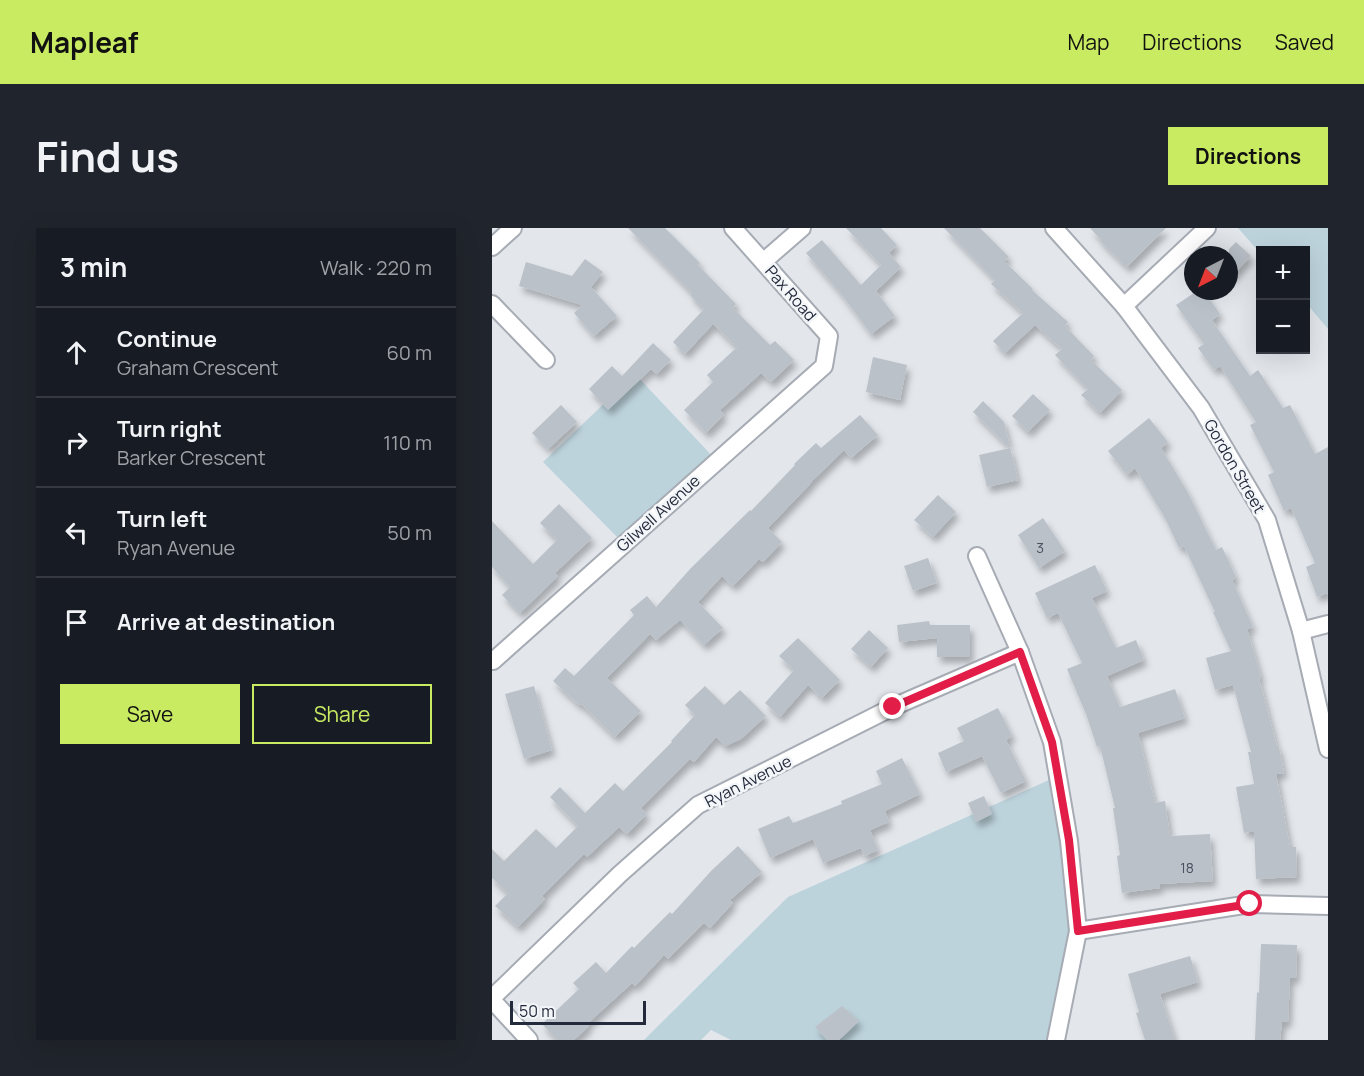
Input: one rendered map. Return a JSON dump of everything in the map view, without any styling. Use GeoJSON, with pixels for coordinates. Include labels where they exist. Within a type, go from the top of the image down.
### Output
{"type":"FeatureCollection","features":[{"type":"Feature","properties":{"kind":"street"},"geometry":{"type":"LineString","coordinates":[[492,247],[513,228]]}},
{"type":"Feature","properties":{"kind":"street","name":"Pax Road"},"geometry":{"type":"LineString","coordinates":[[734,228],[829,336],[824,366]]}},
{"type":"Feature","properties":{"kind":"street"},"geometry":{"type":"LineString","coordinates":[[764,261],[802,228]]}},
{"type":"Feature","properties":{"kind":"street","name":"Gordon Street"},"geometry":{"type":"LineString","coordinates":[[1053,228],[1124,306],[1201,408],[1266,520],[1301,631],[1328,749]]}},
{"type":"Feature","properties":{"kind":"street"},"geometry":{"type":"LineString","coordinates":[[1124,306],[1207,228]]}},
{"type":"Feature","properties":{"kind":"street"},"geometry":{"type":"LineString","coordinates":[[492,304],[546,360]]}},
{"type":"Feature","properties":{"kind":"street","name":"Gilwell Avenue"},"geometry":{"type":"LineString","coordinates":[[493,660],[824,366]]}},
{"type":"Feature","properties":{"kind":"street"},"geometry":{"type":"LineString","coordinates":[[977,556],[1020,652],[1052,742],[1069,840],[1078,931],[1056,1040]]}},
{"type":"Feature","properties":{"kind":"street"},"geometry":{"type":"LineString","coordinates":[[1301,631],[1328,624]]}},
{"type":"Feature","properties":{"kind":"street","name":"Ryan Avenue"},"geometry":{"type":"LineString","coordinates":[[492,999],[620,874],[698,806],[893,707],[1020,652]]}},
{"type":"Feature","properties":{"kind":"street"},"geometry":{"type":"LineString","coordinates":[[1078,931],[1250,904],[1328,906]]}},
{"type":"Feature","properties":{"kind":"street"},"geometry":{"type":"LineString","coordinates":[[492,999],[529,1040]]}},
{"type":"Feature","properties":{"kind":"shaded area"},"geometry":{"type":"Polygon","coordinates":[[[1238,228],[1328,228],[1328,329],[1310,308],[1310,246],[1256,246],[1256,248],[1238,228]]]}},
{"type":"Feature","properties":{"kind":"shaded area"},"geometry":{"type":"Polygon","coordinates":[[[635,374],[717,461],[624,544],[543,462],[635,374]]]}},
{"type":"Feature","properties":{"kind":"shaded area"},"geometry":{"type":"Polygon","coordinates":[[[1058,776],[1078,931],[1056,1040],[731,1040],[711,1030],[701,1040],[644,1040],[788,897],[1058,776]]]}},
{"type":"Feature","properties":{"kind":"building"},"geometry":{"type":"Polygon","coordinates":[[[628,228],[665,228],[736,304],[733,308],[770,345],[775,341],[794,360],[771,382],[761,373],[720,410],[724,415],[706,433],[684,410],[713,382],[707,375],[737,347],[713,324],[685,354],[673,342],[704,309],[690,295],[692,293],[628,228]]]}},
{"type":"Feature","properties":{"kind":"building"},"geometry":{"type":"Polygon","coordinates":[[[846,228],[881,228],[897,245],[889,253],[901,267],[876,291],[895,316],[871,334],[806,253],[822,240],[861,285],[881,265],[846,228]]]}},
{"type":"Feature","properties":{"kind":"building"},"geometry":{"type":"Polygon","coordinates":[[[944,228],[980,228],[1009,257],[1004,261],[1068,322],[1065,326],[1094,356],[1091,360],[1122,390],[1100,413],[1081,395],[1088,389],[1055,355],[1062,349],[1035,325],[1005,353],[993,341],[1023,313],[991,284],[995,280],[944,228]]]}},
{"type":"Feature","properties":{"kind":"building"},"geometry":{"type":"Polygon","coordinates":[[[1090,228],[1166,228],[1127,267],[1090,228]]]}},
{"type":"Feature","properties":{"kind":"building"},"geometry":{"type":"Polygon","coordinates":[[[1236,242],[1251,256],[1238,270],[1238,246],[1232,246],[1236,242]]]}},
{"type":"Feature","properties":{"kind":"building"},"geometry":{"type":"Polygon","coordinates":[[[585,259],[603,272],[591,287],[617,316],[594,336],[574,313],[582,305],[519,286],[526,262],[572,276],[585,259]]]}},
{"type":"Feature","properties":{"kind":"building"},"geometry":{"type":"Polygon","coordinates":[[[1184,300],[1210,300],[1220,314],[1212,320],[1250,376],[1258,370],[1283,408],[1290,405],[1315,454],[1328,447],[1328,595],[1327,593],[1317,597],[1306,567],[1315,563],[1291,508],[1284,511],[1268,475],[1274,472],[1250,425],[1256,422],[1220,366],[1214,370],[1198,348],[1204,344],[1176,305],[1184,300]]]}},
{"type":"Feature","properties":{"kind":"building"},"geometry":{"type":"Polygon","coordinates":[[[653,343],[671,360],[657,374],[651,369],[608,410],[589,389],[612,366],[622,376],[653,343]]]}},
{"type":"Feature","properties":{"kind":"building"},"geometry":{"type":"Polygon","coordinates":[[[873,357],[907,365],[900,400],[866,392],[873,357]]]}},
{"type":"Feature","properties":{"kind":"building"},"geometry":{"type":"Polygon","coordinates":[[[1033,394],[1050,410],[1028,432],[1012,416],[1033,394]]]}},
{"type":"Feature","properties":{"kind":"building"},"geometry":{"type":"Polygon","coordinates":[[[983,401],[1004,422],[1018,480],[987,487],[979,455],[1010,448],[973,412],[983,401]]]}},
{"type":"Feature","properties":{"kind":"building"},"geometry":{"type":"Polygon","coordinates":[[[561,405],[577,422],[548,449],[532,433],[561,405]]]}},
{"type":"Feature","properties":{"kind":"building"},"geometry":{"type":"Polygon","coordinates":[[[860,415],[878,435],[851,458],[844,450],[768,528],[782,542],[763,562],[759,559],[733,586],[722,576],[698,602],[723,628],[704,645],[680,620],[656,640],[650,634],[607,678],[641,711],[615,737],[553,681],[565,668],[574,676],[634,615],[630,610],[647,596],[656,607],[691,568],[751,511],[816,443],[821,448],[860,415]]]}},
{"type":"Feature","properties":{"kind":"building"},"geometry":{"type":"Polygon","coordinates":[[[1149,418],[1168,442],[1161,448],[1187,491],[1216,550],[1222,547],[1236,577],[1232,580],[1253,627],[1247,629],[1277,747],[1279,747],[1284,773],[1276,774],[1290,847],[1296,847],[1297,877],[1256,879],[1254,831],[1244,833],[1236,787],[1254,784],[1248,752],[1251,752],[1233,685],[1215,690],[1206,658],[1231,651],[1184,546],[1179,548],[1165,518],[1135,468],[1127,475],[1108,451],[1149,418]]]}},
{"type":"Feature","properties":{"kind":"building"},"geometry":{"type":"Polygon","coordinates":[[[938,495],[956,512],[933,537],[914,520],[938,495]]]}},
{"type":"Feature","properties":{"kind":"building"},"geometry":{"type":"Polygon","coordinates":[[[559,504],[592,538],[555,573],[558,576],[520,613],[502,595],[510,587],[492,567],[492,521],[533,564],[557,540],[540,523],[559,504]]]}},
{"type":"Feature","properties":{"kind":"building"},"geometry":{"type":"Polygon","coordinates":[[[1043,518],[1065,551],[1039,568],[1018,535],[1043,518]]]}},
{"type":"Feature","properties":{"kind":"building"},"geometry":{"type":"Polygon","coordinates":[[[928,558],[937,583],[913,591],[904,566],[928,558]]]}},
{"type":"Feature","properties":{"kind":"building"},"geometry":{"type":"Polygon","coordinates":[[[1095,565],[1107,591],[1092,598],[1116,648],[1136,640],[1144,660],[1107,676],[1120,707],[1175,689],[1185,718],[1138,733],[1155,803],[1165,801],[1170,836],[1210,834],[1213,881],[1159,884],[1160,888],[1122,893],[1117,856],[1120,855],[1113,808],[1115,808],[1100,746],[1097,747],[1067,669],[1082,663],[1058,613],[1047,618],[1035,593],[1095,565]]]}},
{"type":"Feature","properties":{"kind":"building"},"geometry":{"type":"Polygon","coordinates":[[[929,621],[930,625],[970,625],[970,657],[937,657],[937,638],[899,642],[897,625],[929,621]]]}},
{"type":"Feature","properties":{"kind":"building"},"geometry":{"type":"Polygon","coordinates":[[[869,630],[888,648],[871,667],[851,649],[869,630]]]}},
{"type":"Feature","properties":{"kind":"building"},"geometry":{"type":"Polygon","coordinates":[[[798,638],[840,680],[822,698],[808,685],[780,717],[765,703],[794,670],[779,656],[798,638]]]}},
{"type":"Feature","properties":{"kind":"building"},"geometry":{"type":"Polygon","coordinates":[[[534,686],[552,750],[524,759],[505,694],[534,686]]]}},
{"type":"Feature","properties":{"kind":"building"},"geometry":{"type":"Polygon","coordinates":[[[705,686],[724,705],[740,690],[766,716],[741,739],[725,746],[716,737],[694,762],[690,759],[641,808],[647,814],[627,834],[619,827],[587,857],[584,854],[542,896],[545,899],[518,927],[495,906],[508,893],[492,878],[492,849],[504,861],[536,829],[556,848],[578,826],[550,797],[560,787],[585,813],[615,783],[623,791],[672,742],[695,715],[685,705],[705,686]]]}},
{"type":"Feature","properties":{"kind":"building"},"geometry":{"type":"Polygon","coordinates":[[[998,708],[1012,736],[1006,740],[1026,781],[1001,793],[982,756],[946,772],[938,753],[964,741],[957,728],[998,708]]]}},
{"type":"Feature","properties":{"kind":"building"},"geometry":{"type":"Polygon","coordinates":[[[902,758],[920,794],[885,811],[889,822],[870,830],[878,850],[864,856],[861,848],[823,863],[813,839],[770,858],[758,829],[789,816],[793,823],[842,804],[841,801],[882,784],[876,771],[902,758]]]}},
{"type":"Feature","properties":{"kind":"building"},"geometry":{"type":"Polygon","coordinates":[[[984,796],[992,814],[976,822],[968,803],[984,796]]]}},
{"type":"Feature","properties":{"kind":"building"},"geometry":{"type":"Polygon","coordinates":[[[738,846],[762,872],[730,900],[733,903],[710,928],[704,923],[668,959],[664,955],[635,986],[632,983],[587,1024],[589,1026],[574,1040],[557,1040],[542,1024],[579,989],[573,983],[596,962],[606,973],[670,912],[672,914],[712,870],[738,846]]]}},
{"type":"Feature","properties":{"kind":"building"},"geometry":{"type":"Polygon","coordinates":[[[1261,944],[1297,945],[1296,978],[1290,978],[1288,1022],[1282,1022],[1280,1040],[1255,1040],[1261,944]]]}},
{"type":"Feature","properties":{"kind":"building"},"geometry":{"type":"Polygon","coordinates":[[[1190,956],[1198,982],[1160,994],[1175,1040],[1145,1040],[1136,1013],[1139,1012],[1128,974],[1190,956]]]}},
{"type":"Feature","properties":{"kind":"building"},"geometry":{"type":"Polygon","coordinates":[[[842,1006],[859,1021],[839,1040],[827,1040],[815,1027],[842,1006]]]}},
{"type":"Feature","properties":{"kind":"route"},"geometry":{"type":"LineString","coordinates":[[893,707],[1020,652],[1052,742],[1069,840],[1078,931],[1250,904]]}}]}
